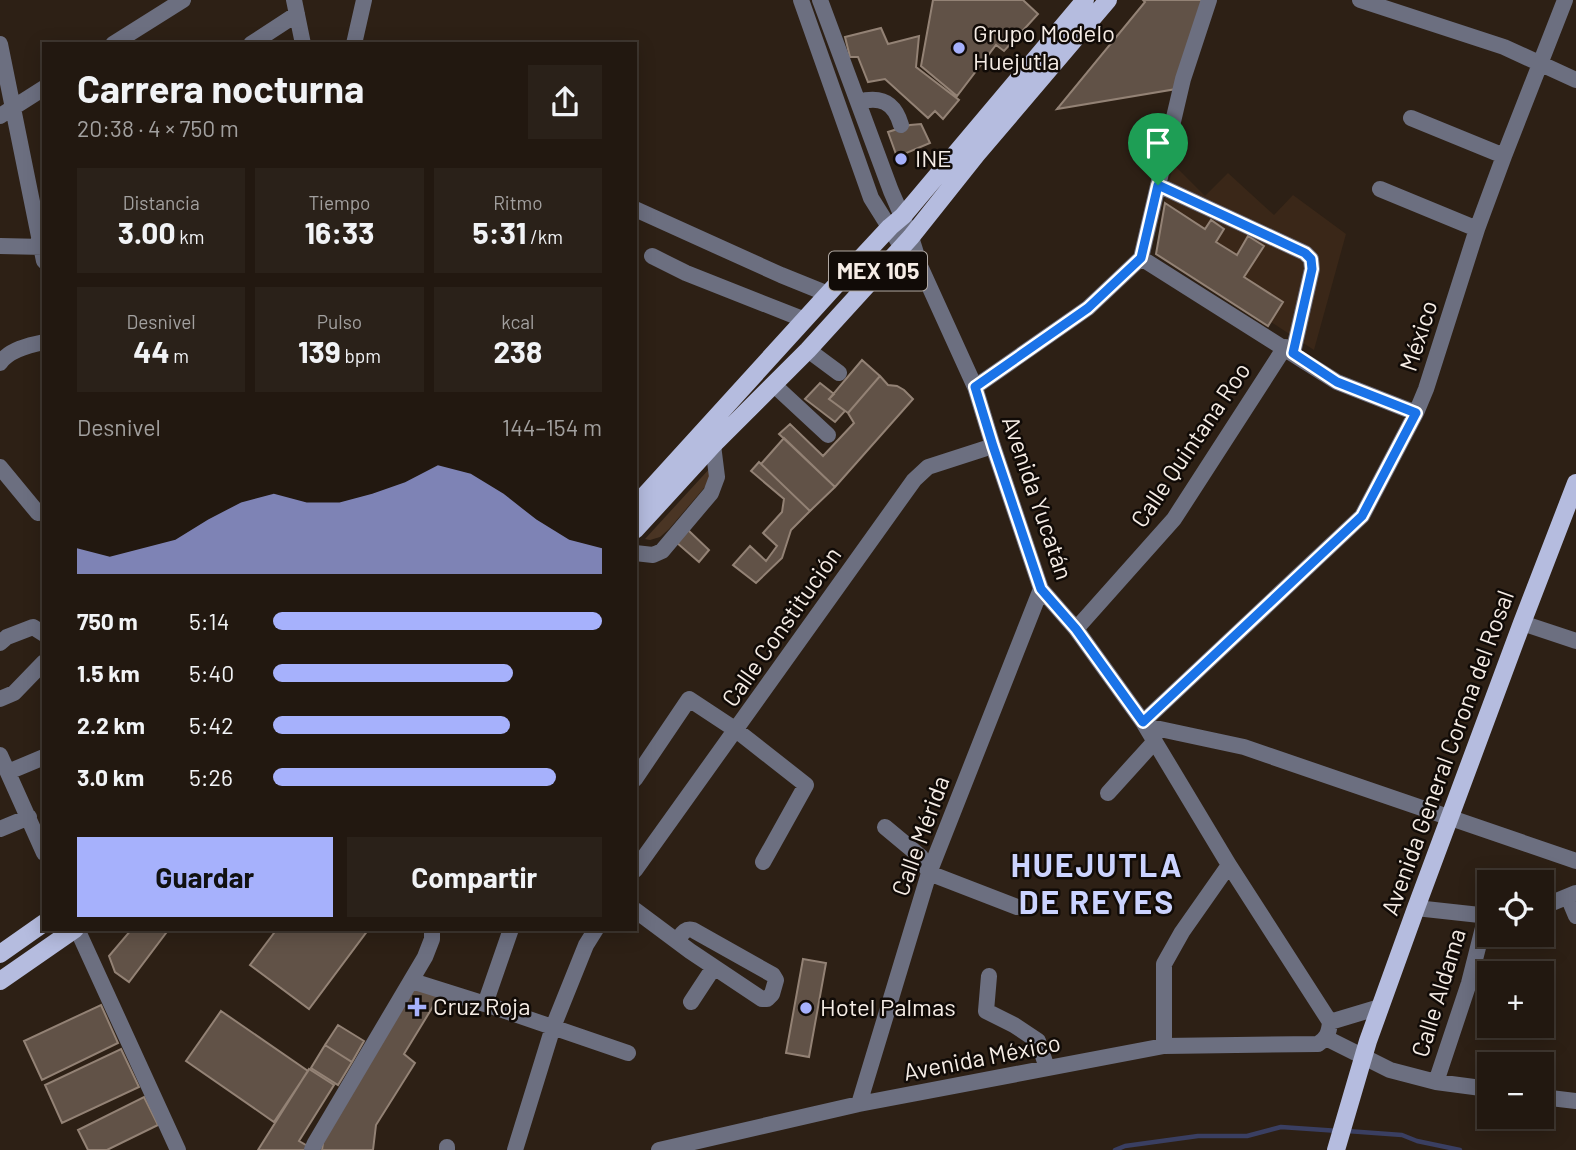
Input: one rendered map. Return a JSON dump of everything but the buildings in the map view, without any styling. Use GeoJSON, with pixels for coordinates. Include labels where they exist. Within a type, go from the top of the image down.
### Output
{"type":"FeatureCollection","features":[{"type":"Feature","properties":{"kind":"main road","name":"MEX 105"},"geometry":{"type":"LineString","coordinates":[[637,504],[810,348],[906,242],[977,154],[1086,0]]}},
{"type":"Feature","properties":{"kind":"main road","name":"MEX 105"},"geometry":{"type":"LineString","coordinates":[[637,527],[828,294],[1029,79],[1108,0]]}},
{"type":"Feature","properties":{"kind":"main road"},"geometry":{"type":"LineString","coordinates":[[801,325],[810,348]]}},
{"type":"Feature","properties":{"kind":"main road","name":"Avenida General Corona del Rosal"},"geometry":{"type":"LineString","coordinates":[[1336,1150],[1380,1007],[1576,483]]}},
{"type":"Feature","properties":{"kind":"main road"},"geometry":{"type":"LineString","coordinates":[[20,968],[5,951],[42,924]]}},
{"type":"Feature","properties":{"kind":"main road"},"geometry":{"type":"LineString","coordinates":[[0,981],[73,931]]}},
{"type":"Feature","properties":{"kind":"street"},"geometry":{"type":"LineString","coordinates":[[116,42],[183,0]]}},
{"type":"Feature","properties":{"kind":"street"},"geometry":{"type":"LineString","coordinates":[[354,42],[364,0]]}},
{"type":"Feature","properties":{"kind":"street"},"geometry":{"type":"LineString","coordinates":[[801,0],[871,198],[896,222]]}},
{"type":"Feature","properties":{"kind":"street"},"geometry":{"type":"LineString","coordinates":[[820,0],[891,191],[896,222],[906,242]]}},
{"type":"Feature","properties":{"kind":"street"},"geometry":{"type":"LineString","coordinates":[[975,387],[1088,308],[1141,258],[1183,79],[1209,0]]}},
{"type":"Feature","properties":{"kind":"street"},"geometry":{"type":"LineString","coordinates":[[1360,0],[1504,47],[1576,80]]}},
{"type":"Feature","properties":{"kind":"street","name":"México"},"geometry":{"type":"LineString","coordinates":[[1145,724],[1362,516],[1426,389],[1504,156],[1565,0]]}},
{"type":"Feature","properties":{"kind":"street"},"geometry":{"type":"LineString","coordinates":[[253,42],[295,7],[303,42]]}},
{"type":"Feature","properties":{"kind":"street"},"geometry":{"type":"LineString","coordinates":[[0,44],[7,111],[42,248]]}},
{"type":"Feature","properties":{"kind":"street"},"geometry":{"type":"LineString","coordinates":[[7,111],[42,89]]}},
{"type":"Feature","properties":{"kind":"street"},"geometry":{"type":"LineString","coordinates":[[837,102],[873,98],[883,100],[893,108],[901,125]]}},
{"type":"Feature","properties":{"kind":"street"},"geometry":{"type":"LineString","coordinates":[[1411,118],[1504,156]]}},
{"type":"Feature","properties":{"kind":"street"},"geometry":{"type":"LineString","coordinates":[[1158,185],[1305,253],[1311,259],[1312,269],[1289,350]]}},
{"type":"Feature","properties":{"kind":"street"},"geometry":{"type":"LineString","coordinates":[[1380,189],[1478,229]]}},
{"type":"Feature","properties":{"kind":"street"},"geometry":{"type":"LineString","coordinates":[[637,210],[828,294]]}},
{"type":"Feature","properties":{"kind":"street","name":"Avenida Yucatán"},"geometry":{"type":"LineString","coordinates":[[906,242],[975,387],[1041,589],[1076,629],[1145,724],[1325,1035]]}},
{"type":"Feature","properties":{"kind":"street"},"geometry":{"type":"LineString","coordinates":[[0,246],[42,252]]}},
{"type":"Feature","properties":{"kind":"street"},"geometry":{"type":"LineString","coordinates":[[652,256],[801,325]]}},
{"type":"Feature","properties":{"kind":"street"},"geometry":{"type":"LineString","coordinates":[[1141,258],[1337,382],[1416,413]]}},
{"type":"Feature","properties":{"kind":"street"},"geometry":{"type":"LineString","coordinates":[[0,363],[2,358],[28,345],[42,342]]}},
{"type":"Feature","properties":{"kind":"street"},"geometry":{"type":"LineString","coordinates":[[810,348],[839,373]]}},
{"type":"Feature","properties":{"kind":"street","name":"Calle Quintana Roo"},"geometry":{"type":"LineString","coordinates":[[1076,629],[1174,519],[1289,350]]}},
{"type":"Feature","properties":{"kind":"street"},"geometry":{"type":"LineString","coordinates":[[773,384],[828,435]]}},
{"type":"Feature","properties":{"kind":"street"},"geometry":{"type":"LineString","coordinates":[[637,553],[653,555],[662,551],[711,493],[717,477],[708,438]]}},
{"type":"Feature","properties":{"kind":"street","name":"Calle Constitución"},"geometry":{"type":"LineString","coordinates":[[637,867],[914,480],[928,467],[993,446]]}},
{"type":"Feature","properties":{"kind":"street"},"geometry":{"type":"LineString","coordinates":[[0,467],[38,513]]}},
{"type":"Feature","properties":{"kind":"street","name":"Calle Mérida"},"geometry":{"type":"LineString","coordinates":[[859,1104],[929,873],[1041,589]]}},
{"type":"Feature","properties":{"kind":"street"},"geometry":{"type":"LineString","coordinates":[[1522,623],[1576,641]]}},
{"type":"Feature","properties":{"kind":"street"},"geometry":{"type":"LineString","coordinates":[[0,643],[7,637],[33,627],[42,633]]}},
{"type":"Feature","properties":{"kind":"street"},"geometry":{"type":"LineString","coordinates":[[0,699],[14,693],[42,664]]}},
{"type":"Feature","properties":{"kind":"street"},"geometry":{"type":"LineString","coordinates":[[637,776],[689,699],[736,730],[806,785],[763,862]]}},
{"type":"Feature","properties":{"kind":"street"},"geometry":{"type":"LineString","coordinates":[[1145,724],[1244,747],[1576,861]]}},
{"type":"Feature","properties":{"kind":"street"},"geometry":{"type":"LineString","coordinates":[[1108,793],[1155,741]]}},
{"type":"Feature","properties":{"kind":"street"},"geometry":{"type":"LineString","coordinates":[[0,755],[42,848]]}},
{"type":"Feature","properties":{"kind":"street"},"geometry":{"type":"LineString","coordinates":[[8,772],[42,758]]}},
{"type":"Feature","properties":{"kind":"street"},"geometry":{"type":"LineString","coordinates":[[0,829],[29,817]]}},
{"type":"Feature","properties":{"kind":"street"},"geometry":{"type":"LineString","coordinates":[[885,827],[921,858],[929,873],[1017,906]]}},
{"type":"Feature","properties":{"kind":"street"},"geometry":{"type":"LineString","coordinates":[[1164,1046],[1164,964],[1182,932],[1229,865]]}},
{"type":"Feature","properties":{"kind":"street"},"geometry":{"type":"LineString","coordinates":[[1554,902],[1572,895],[1576,916]]}},
{"type":"Feature","properties":{"kind":"street"},"geometry":{"type":"LineString","coordinates":[[1416,908],[1477,915]]}},
{"type":"Feature","properties":{"kind":"street"},"geometry":{"type":"LineString","coordinates":[[637,911],[677,941],[762,999],[767,999],[772,993],[776,980],[773,975],[693,930],[684,930],[677,941]]}},
{"type":"Feature","properties":{"kind":"street"},"geometry":{"type":"LineString","coordinates":[[77,931],[178,1150]]}},
{"type":"Feature","properties":{"kind":"street"},"geometry":{"type":"LineString","coordinates":[[313,1150],[412,981],[425,957],[432,931]]}},
{"type":"Feature","properties":{"kind":"street"},"geometry":{"type":"LineString","coordinates":[[485,1004],[510,931]]}},
{"type":"Feature","properties":{"kind":"street"},"geometry":{"type":"LineString","coordinates":[[515,1150],[553,1027],[586,945],[595,931]]}},
{"type":"Feature","properties":{"kind":"street","name":"Calle Aldama"},"geometry":{"type":"LineString","coordinates":[[1436,1082],[1479,947]]}},
{"type":"Feature","properties":{"kind":"street"},"geometry":{"type":"LineString","coordinates":[[691,1002],[714,967]]}},
{"type":"Feature","properties":{"kind":"street"},"geometry":{"type":"LineString","coordinates":[[989,976],[986,1011],[1038,1041],[1047,1068]]}},
{"type":"Feature","properties":{"kind":"street"},"geometry":{"type":"LineString","coordinates":[[412,981],[628,1053]]}},
{"type":"Feature","properties":{"kind":"street"},"geometry":{"type":"LineString","coordinates":[[1325,1035],[1380,1007]]}},
{"type":"Feature","properties":{"kind":"street"},"geometry":{"type":"LineString","coordinates":[[1325,1035],[1390,1070],[1436,1082],[1477,1087]]}},
{"type":"Feature","properties":{"kind":"street","name":"Avenida México"},"geometry":{"type":"LineString","coordinates":[[659,1150],[699,1146],[859,1104],[1164,1046],[1325,1035]]}},
{"type":"Feature","properties":{"kind":"street"},"geometry":{"type":"LineString","coordinates":[[1554,1098],[1576,1101]]}},
{"type":"Feature","properties":{"kind":"shaded area"},"geometry":{"type":"Polygon","coordinates":[[[1174,165],[1205,196],[1228,173],[1274,215],[1293,195],[1346,234],[1314,350],[1271,322],[1268,326],[1156,254],[1168,184],[1174,165]]]}},
{"type":"Feature","properties":{"kind":"shaded area"},"geometry":{"type":"Polygon","coordinates":[[[711,467],[710,481],[669,529],[660,537],[645,539],[711,467]]]}},
{"type":"Feature","properties":{"kind":"waterway"},"geometry":{"type":"LineString","coordinates":[[1115,1150],[1125,1146],[1198,1136],[1247,1136],[1281,1127],[1339,1131]]}},
{"type":"Feature","properties":{"kind":"waterway"},"geometry":{"type":"LineString","coordinates":[[1347,1131],[1402,1135],[1460,1150]]}},
{"type":"Feature","properties":{"kind":"place","name":"Grupo Modelo Huejutla"},"geometry":{"type":"Point","coordinates":[959,48]}},
{"type":"Feature","properties":{"kind":"place","name":"INE"},"geometry":{"type":"Point","coordinates":[901,159]}},
{"type":"Feature","properties":{"kind":"place","name":"Cruz Roja"},"geometry":{"type":"Point","coordinates":[417,1007]}},
{"type":"Feature","properties":{"kind":"place","name":"Hotel Palmas"},"geometry":{"type":"Point","coordinates":[806,1008]}},
{"type":"Feature","properties":{"kind":"district","name":"HUEJUTLA DE REYES"},"geometry":{"type":"Point","coordinates":[1097,884]}},
{"type":"Feature","properties":{"kind":"route"},"geometry":{"type":"LineString","coordinates":[[1158,185],[1305,253],[1311,259],[1312,269],[1293,353],[1337,382],[1416,413],[1362,516],[1143,722],[1076,629],[1041,589],[975,387],[1088,308],[1141,258],[1158,185]]}}]}
